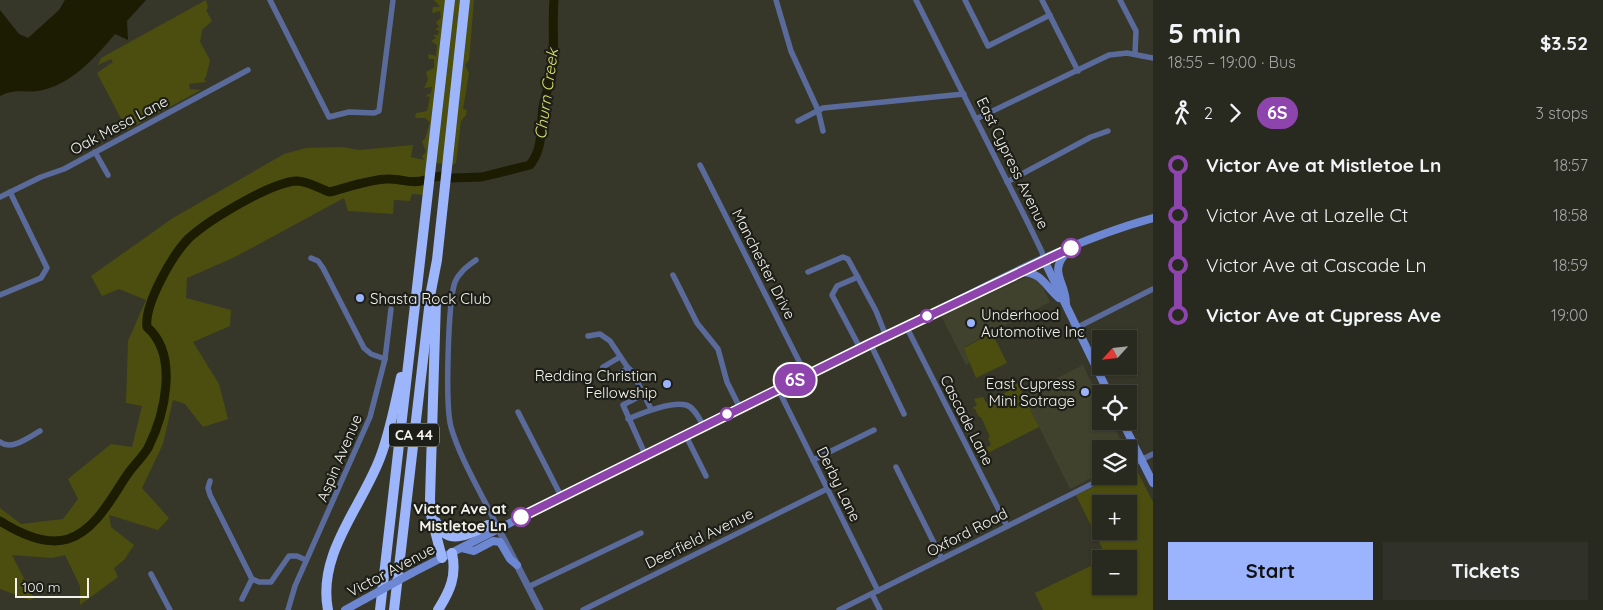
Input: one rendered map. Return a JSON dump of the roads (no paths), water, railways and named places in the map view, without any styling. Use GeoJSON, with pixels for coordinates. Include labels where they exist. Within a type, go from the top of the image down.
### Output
{"type":"FeatureCollection","features":[{"type":"Feature","properties":{"kind":"highway","name":"CA 44"},"geometry":{"type":"LineString","coordinates":[[380,610],[450,0]]}},
{"type":"Feature","properties":{"kind":"highway","name":"CA 44"},"geometry":{"type":"LineString","coordinates":[[394,610],[431,291],[437,260],[465,0]]}},
{"type":"Feature","properties":{"kind":"highway"},"geometry":{"type":"LineString","coordinates":[[437,260],[430,499],[431,515],[454,568],[452,585],[438,610]]}},
{"type":"Feature","properties":{"kind":"highway"},"geometry":{"type":"LineString","coordinates":[[328,610],[325,590],[330,560],[380,458],[393,416],[407,350],[412,338]]}},
{"type":"Feature","properties":{"kind":"highway"},"geometry":{"type":"LineString","coordinates":[[430,499],[438,527],[447,535],[463,537],[490,525],[498,528]]}},
{"type":"Feature","properties":{"kind":"main road","name":"Victor Avenue"},"geometry":{"type":"LineString","coordinates":[[344,610],[561,496],[860,348],[1071,248],[1108,232],[1153,218]]}},
{"type":"Feature","properties":{"kind":"main road"},"geometry":{"type":"LineString","coordinates":[[1066,308],[1065,290],[1057,272],[1060,259],[1071,248]]}},
{"type":"Feature","properties":{"kind":"main road","name":"East Cypress Avenue"},"geometry":{"type":"LineString","coordinates":[[1044,260],[1104,385]]}},
{"type":"Feature","properties":{"kind":"main road"},"geometry":{"type":"LineString","coordinates":[[1016,273],[1029,273],[1039,276],[1062,300]]}},
{"type":"Feature","properties":{"kind":"main road"},"geometry":{"type":"LineString","coordinates":[[1127,430],[1153,483]]}},
{"type":"Feature","properties":{"kind":"main road"},"geometry":{"type":"LineString","coordinates":[[462,548],[474,550],[493,541],[500,542],[513,563],[517,565]]}},
{"type":"Feature","properties":{"kind":"street"},"geometry":{"type":"LineString","coordinates":[[270,0],[329,116],[349,112],[376,113],[379,111],[393,0]]}},
{"type":"Feature","properties":{"kind":"street"},"geometry":{"type":"LineString","coordinates":[[776,0],[791,51],[818,110],[824,131]]}},
{"type":"Feature","properties":{"kind":"street","name":"East Cypress Avenue"},"geometry":{"type":"LineString","coordinates":[[916,0],[1042,252],[1044,260]]}},
{"type":"Feature","properties":{"kind":"street"},"geometry":{"type":"LineString","coordinates":[[965,0],[988,46],[1050,15]]}},
{"type":"Feature","properties":{"kind":"street"},"geometry":{"type":"LineString","coordinates":[[1042,0],[1078,71]]}},
{"type":"Feature","properties":{"kind":"street"},"geometry":{"type":"LineString","coordinates":[[1120,0],[1136,31],[1135,54]]}},
{"type":"Feature","properties":{"kind":"street"},"geometry":{"type":"LineString","coordinates":[[976,119],[1109,55],[1123,52],[1153,58]]}},
{"type":"Feature","properties":{"kind":"street","name":"Oak Mesa Lane"},"geometry":{"type":"LineString","coordinates":[[0,197],[59,171],[248,70]]}},
{"type":"Feature","properties":{"kind":"street"},"geometry":{"type":"LineString","coordinates":[[798,121],[823,108],[964,94]]}},
{"type":"Feature","properties":{"kind":"street"},"geometry":{"type":"LineString","coordinates":[[1007,182],[1091,137],[1108,131]]}},
{"type":"Feature","properties":{"kind":"street"},"geometry":{"type":"LineString","coordinates":[[94,152],[108,175]]}},
{"type":"Feature","properties":{"kind":"street","name":"Manchester Drive"},"geometry":{"type":"LineString","coordinates":[[700,164],[806,375]]}},
{"type":"Feature","properties":{"kind":"street"},"geometry":{"type":"LineString","coordinates":[[0,295],[41,278],[47,268],[10,192]]}},
{"type":"Feature","properties":{"kind":"street"},"geometry":{"type":"LineString","coordinates":[[808,272],[843,257],[848,259],[886,336]]}},
{"type":"Feature","properties":{"kind":"street"},"geometry":{"type":"LineString","coordinates":[[311,258],[318,261],[323,268],[364,348],[371,354],[385,359]]}},
{"type":"Feature","properties":{"kind":"street"},"geometry":{"type":"LineString","coordinates":[[476,260],[459,274],[453,292],[448,377],[449,411],[456,439],[498,528],[540,610]]}},
{"type":"Feature","properties":{"kind":"street"},"geometry":{"type":"LineString","coordinates":[[673,275],[697,323],[716,345],[727,382],[740,408]]}},
{"type":"Feature","properties":{"kind":"street"},"geometry":{"type":"LineString","coordinates":[[858,277],[837,286],[832,295],[860,348]]}},
{"type":"Feature","properties":{"kind":"street"},"geometry":{"type":"LineString","coordinates":[[1076,328],[1153,289]]}},
{"type":"Feature","properties":{"kind":"street","name":"Aspin Avenue"},"geometry":{"type":"LineString","coordinates":[[288,610],[291,594],[363,436],[379,387],[385,359],[391,309]]}},
{"type":"Feature","properties":{"kind":"street","name":"Cascade Lane"},"geometry":{"type":"LineString","coordinates":[[906,326],[1007,526]]}},
{"type":"Feature","properties":{"kind":"street"},"geometry":{"type":"LineString","coordinates":[[588,336],[600,334],[610,341],[632,371],[651,409]]}},
{"type":"Feature","properties":{"kind":"street"},"geometry":{"type":"LineString","coordinates":[[870,344],[904,414]]}},
{"type":"Feature","properties":{"kind":"street"},"geometry":{"type":"LineString","coordinates":[[603,367],[620,357]]}},
{"type":"Feature","properties":{"kind":"street"},"geometry":{"type":"LineString","coordinates":[[610,379],[628,368]]}},
{"type":"Feature","properties":{"kind":"street","name":"Derby Lane"},"geometry":{"type":"LineString","coordinates":[[778,389],[875,592],[880,610]]}},
{"type":"Feature","properties":{"kind":"street"},"geometry":{"type":"LineString","coordinates":[[644,394],[623,405],[645,454]]}},
{"type":"Feature","properties":{"kind":"street"},"geometry":{"type":"LineString","coordinates":[[628,419],[651,409],[684,404],[691,408],[703,425]]}},
{"type":"Feature","properties":{"kind":"street"},"geometry":{"type":"LineString","coordinates":[[518,412],[561,496]]}},
{"type":"Feature","properties":{"kind":"street"},"geometry":{"type":"LineString","coordinates":[[813,460],[874,430]]}},
{"type":"Feature","properties":{"kind":"street"},"geometry":{"type":"LineString","coordinates":[[2,444],[11,445],[40,431]]}},
{"type":"Feature","properties":{"kind":"street"},"geometry":{"type":"LineString","coordinates":[[685,434],[706,476]]}},
{"type":"Feature","properties":{"kind":"street"},"geometry":{"type":"LineString","coordinates":[[1137,462],[1153,454]]}},
{"type":"Feature","properties":{"kind":"street"},"geometry":{"type":"LineString","coordinates":[[896,467],[942,559]]}},
{"type":"Feature","properties":{"kind":"street"},"geometry":{"type":"LineString","coordinates":[[210,481],[208,488],[210,495],[252,579],[259,582],[271,582],[277,576],[283,562],[292,555],[306,560]]}},
{"type":"Feature","properties":{"kind":"street","name":"Oxford Road"},"geometry":{"type":"LineString","coordinates":[[839,610],[1092,484]]}},
{"type":"Feature","properties":{"kind":"street","name":"Deerfield Avenue"},"geometry":{"type":"LineString","coordinates":[[583,610],[827,489]]}},
{"type":"Feature","properties":{"kind":"street"},"geometry":{"type":"LineString","coordinates":[[528,587],[641,532]]}},
{"type":"Feature","properties":{"kind":"street"},"geometry":{"type":"LineString","coordinates":[[151,574],[170,610]]}},
{"type":"Feature","properties":{"kind":"street"},"geometry":{"type":"LineString","coordinates":[[242,599],[252,579]]}},
{"type":"Feature","properties":{"kind":"waterway","name":"Churn Creek"},"geometry":{"type":"LineString","coordinates":[[451,178],[482,177],[530,165],[538,151],[543,107],[552,73],[554,0]]}},
{"type":"Feature","properties":{"kind":"waterway","name":"Churn Creek"},"geometry":{"type":"LineString","coordinates":[[435,177],[441,176]]}},
{"type":"Feature","properties":{"kind":"waterway","name":"Churn Creek"},"geometry":{"type":"LineString","coordinates":[[0,521],[15,530],[41,540],[59,541],[78,535],[95,521],[129,472],[146,452],[160,419],[166,385],[163,353],[157,339],[147,327],[147,317],[155,293],[175,255],[182,245],[198,230],[241,203],[286,183],[301,181],[330,192],[365,182],[380,180],[392,179],[415,182],[425,180]]}},
{"type":"Feature","properties":{"kind":"place","name":"Shasta Rock Club"},"geometry":{"type":"Point","coordinates":[360,298]}},
{"type":"Feature","properties":{"kind":"place","name":"Underhood Automotive Inc"},"geometry":{"type":"Point","coordinates":[971,323]}},
{"type":"Feature","properties":{"kind":"place","name":"Redding Christian Fellowship"},"geometry":{"type":"Point","coordinates":[667,384]}},
{"type":"Feature","properties":{"kind":"place","name":"East Cypress Mini Sotrage"},"geometry":{"type":"Point","coordinates":[1085,392]}},
{"type":"Feature","properties":{"kind":"place","name":"Victor Ave at Mistletoe Ln"},"geometry":{"type":"Point","coordinates":[521,517]}}]}
